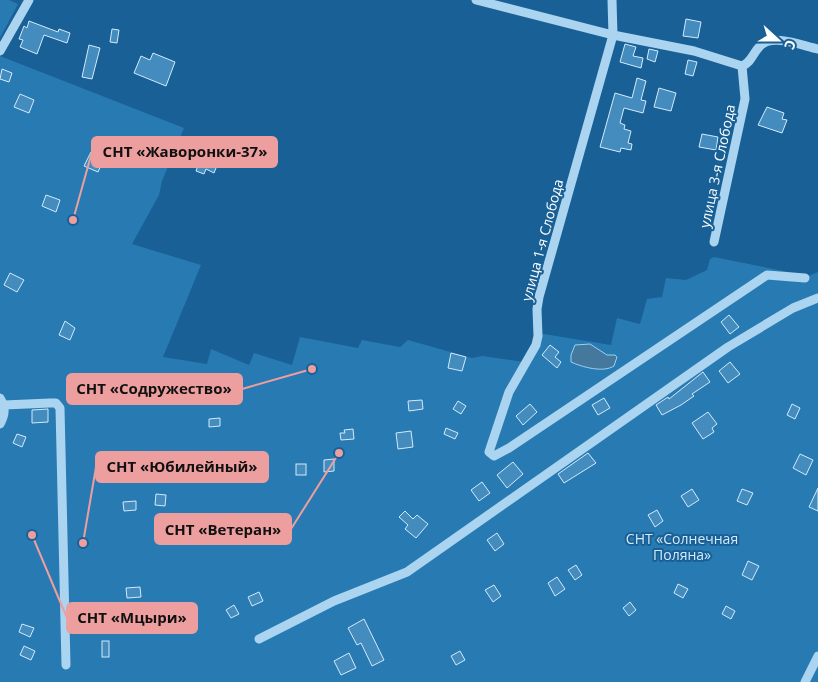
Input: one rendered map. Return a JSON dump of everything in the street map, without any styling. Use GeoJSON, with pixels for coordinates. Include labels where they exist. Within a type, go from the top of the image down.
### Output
{"type":"FeatureCollection","features":[{"type":"Feature","properties":{"kind":"street"},"geometry":{"type":"LineString","coordinates":[[0,51],[29,0]]}},
{"type":"Feature","properties":{"kind":"street"},"geometry":{"type":"LineString","coordinates":[[476,0],[613,35],[694,51],[742,66],[749,63],[761,44],[775,40],[818,49]]}},
{"type":"Feature","properties":{"kind":"street","name":"улица 1-я Слобода"},"geometry":{"type":"LineString","coordinates":[[612,0],[613,35],[537,309],[538,336],[536,345],[509,392],[489,452],[494,456],[509,448],[767,275],[805,278]]}},
{"type":"Feature","properties":{"kind":"street","name":"улица 3-я Слобода"},"geometry":{"type":"LineString","coordinates":[[714,242],[745,99],[742,66]]}},
{"type":"Feature","properties":{"kind":"street"},"geometry":{"type":"LineString","coordinates":[[258,639],[334,601],[407,572],[728,347],[793,308],[818,298]]}},
{"type":"Feature","properties":{"kind":"street"},"geometry":{"type":"LineString","coordinates":[[0,424],[5,413],[2,402],[56,403],[60,408],[66,665]]}},
{"type":"Feature","properties":{"kind":"street"},"geometry":{"type":"LineString","coordinates":[[805,682],[818,656]]}},
{"type":"Feature","properties":{"kind":"green space"},"geometry":{"type":"Polygon","coordinates":[[[0,0],[9,0],[18,4],[0,38],[0,0]]]}},
{"type":"Feature","properties":{"kind":"green space","name":"СНТ «Солнечная Поляна»"},"geometry":{"type":"Polygon","coordinates":[[[0,56],[184,128],[162,181],[159,195],[132,244],[201,265],[163,357],[207,364],[211,349],[249,365],[254,353],[292,365],[300,337],[358,348],[362,340],[400,347],[408,340],[472,358],[482,356],[525,362],[538,333],[611,345],[617,318],[640,324],[647,299],[662,297],[666,278],[686,280],[707,270],[710,259],[714,257],[808,276],[818,272],[818,682],[0,682],[0,56]]]}},
{"type":"Feature","properties":{"kind":"shaded area"},"geometry":{"type":"Polygon","coordinates":[[[590,344],[607,355],[615,355],[617,357],[614,366],[598,369],[571,362],[571,355],[575,345],[590,344]]]}},
{"type":"Feature","properties":{"kind":"building"},"geometry":{"type":"Polygon","coordinates":[[[686,19],[701,22],[698,38],[683,36],[686,19]]]}},
{"type":"Feature","properties":{"kind":"building"},"geometry":{"type":"Polygon","coordinates":[[[29,21],[58,32],[59,29],[70,33],[67,43],[44,35],[37,54],[20,47],[23,40],[19,39],[24,26],[27,28],[29,21]]]}},
{"type":"Feature","properties":{"kind":"building"},"geometry":{"type":"Polygon","coordinates":[[[112,29],[119,30],[117,43],[110,42],[112,29]]]}},
{"type":"Feature","properties":{"kind":"building"},"geometry":{"type":"Polygon","coordinates":[[[625,44],[636,47],[633,56],[643,58],[641,68],[620,62],[625,44]]]}},
{"type":"Feature","properties":{"kind":"building"},"geometry":{"type":"Polygon","coordinates":[[[89,45],[100,48],[92,79],[82,77],[89,45]]]}},
{"type":"Feature","properties":{"kind":"building"},"geometry":{"type":"Polygon","coordinates":[[[649,49],[658,51],[655,62],[647,59],[649,49]]]}},
{"type":"Feature","properties":{"kind":"building"},"geometry":{"type":"Polygon","coordinates":[[[153,53],[175,62],[166,86],[134,73],[141,56],[150,60],[153,53]]]}},
{"type":"Feature","properties":{"kind":"building"},"geometry":{"type":"Polygon","coordinates":[[[688,60],[697,62],[693,76],[685,74],[688,60]]]}},
{"type":"Feature","properties":{"kind":"building"},"geometry":{"type":"Polygon","coordinates":[[[2,69],[12,73],[9,82],[0,79],[2,69]]]}},
{"type":"Feature","properties":{"kind":"building"},"geometry":{"type":"Polygon","coordinates":[[[637,78],[646,81],[641,100],[646,101],[643,113],[624,108],[620,123],[625,125],[624,129],[631,131],[628,143],[632,144],[631,150],[621,148],[620,152],[600,147],[615,93],[632,98],[637,78]]]}},
{"type":"Feature","properties":{"kind":"building"},"geometry":{"type":"Polygon","coordinates":[[[659,88],[676,93],[671,111],[654,107],[659,88]]]}},
{"type":"Feature","properties":{"kind":"building"},"geometry":{"type":"Polygon","coordinates":[[[20,94],[34,100],[29,113],[14,107],[20,94]]]}},
{"type":"Feature","properties":{"kind":"building"},"geometry":{"type":"Polygon","coordinates":[[[767,107],[784,113],[782,119],[787,120],[782,133],[758,125],[767,107]]]}},
{"type":"Feature","properties":{"kind":"building"},"geometry":{"type":"Polygon","coordinates":[[[702,134],[718,137],[716,150],[699,147],[702,134]]]}},
{"type":"Feature","properties":{"kind":"building"},"geometry":{"type":"Polygon","coordinates":[[[198,149],[220,158],[214,173],[206,169],[204,174],[196,171],[198,165],[192,162],[198,149]]]}},
{"type":"Feature","properties":{"kind":"building"},"geometry":{"type":"Polygon","coordinates":[[[91,152],[104,158],[98,172],[84,166],[91,152]]]}},
{"type":"Feature","properties":{"kind":"building"},"geometry":{"type":"Polygon","coordinates":[[[46,195],[60,200],[56,212],[42,206],[46,195]]]}},
{"type":"Feature","properties":{"kind":"building"},"geometry":{"type":"Polygon","coordinates":[[[10,273],[24,280],[17,292],[4,285],[10,273]]]}},
{"type":"Feature","properties":{"kind":"building"},"geometry":{"type":"Polygon","coordinates":[[[729,315],[739,327],[730,334],[721,322],[729,315]]]}},
{"type":"Feature","properties":{"kind":"building"},"geometry":{"type":"Polygon","coordinates":[[[65,321],[75,328],[70,340],[59,335],[65,321]]]}},
{"type":"Feature","properties":{"kind":"building"},"geometry":{"type":"Polygon","coordinates":[[[550,345],[559,352],[555,357],[561,362],[557,368],[542,355],[550,345]]]}},
{"type":"Feature","properties":{"kind":"building"},"geometry":{"type":"Polygon","coordinates":[[[451,353],[466,357],[462,371],[448,368],[451,353]]]}},
{"type":"Feature","properties":{"kind":"building"},"geometry":{"type":"Polygon","coordinates":[[[730,362],[740,374],[728,383],[719,371],[730,362]]]}},
{"type":"Feature","properties":{"kind":"building"},"geometry":{"type":"Polygon","coordinates":[[[703,372],[710,382],[692,394],[694,396],[681,405],[662,415],[656,405],[668,397],[669,399],[703,372]]]}},
{"type":"Feature","properties":{"kind":"building"},"geometry":{"type":"Polygon","coordinates":[[[604,398],[610,408],[598,415],[592,405],[604,398]]]}},
{"type":"Feature","properties":{"kind":"building"},"geometry":{"type":"Polygon","coordinates":[[[422,400],[423,409],[409,411],[408,401],[422,400]]]}},
{"type":"Feature","properties":{"kind":"building"},"geometry":{"type":"Polygon","coordinates":[[[458,401],[466,406],[461,414],[453,409],[458,401]]]}},
{"type":"Feature","properties":{"kind":"building"},"geometry":{"type":"Polygon","coordinates":[[[530,404],[537,412],[523,425],[516,416],[530,404]]]}},
{"type":"Feature","properties":{"kind":"building"},"geometry":{"type":"Polygon","coordinates":[[[792,404],[800,408],[795,419],[787,415],[792,404]]]}},
{"type":"Feature","properties":{"kind":"building"},"geometry":{"type":"Polygon","coordinates":[[[48,409],[48,422],[32,423],[32,410],[48,409]]]}},
{"type":"Feature","properties":{"kind":"building"},"geometry":{"type":"Polygon","coordinates":[[[708,412],[717,424],[712,428],[714,432],[703,439],[692,423],[708,412]]]}},
{"type":"Feature","properties":{"kind":"building"},"geometry":{"type":"Polygon","coordinates":[[[220,418],[220,426],[209,427],[209,419],[220,418]]]}},
{"type":"Feature","properties":{"kind":"building"},"geometry":{"type":"Polygon","coordinates":[[[446,428],[458,433],[455,439],[444,434],[446,428]]]}},
{"type":"Feature","properties":{"kind":"building"},"geometry":{"type":"Polygon","coordinates":[[[353,429],[354,439],[341,440],[340,433],[345,433],[344,430],[353,429]]]}},
{"type":"Feature","properties":{"kind":"building"},"geometry":{"type":"Polygon","coordinates":[[[411,431],[413,447],[398,449],[396,433],[411,431]]]}},
{"type":"Feature","properties":{"kind":"building"},"geometry":{"type":"Polygon","coordinates":[[[17,434],[26,437],[22,447],[13,443],[17,434]]]}},
{"type":"Feature","properties":{"kind":"building"},"geometry":{"type":"Polygon","coordinates":[[[588,453],[596,463],[564,483],[558,474],[588,453]]]}},
{"type":"Feature","properties":{"kind":"building"},"geometry":{"type":"Polygon","coordinates":[[[800,454],[813,460],[806,475],[793,468],[800,454]]]}},
{"type":"Feature","properties":{"kind":"building"},"geometry":{"type":"Polygon","coordinates":[[[334,459],[334,471],[324,472],[324,460],[334,459]]]}},
{"type":"Feature","properties":{"kind":"building"},"geometry":{"type":"Polygon","coordinates":[[[513,462],[523,474],[507,488],[497,475],[513,462]]]}},
{"type":"Feature","properties":{"kind":"building"},"geometry":{"type":"Polygon","coordinates":[[[296,464],[306,464],[306,475],[296,475],[296,464]]]}},
{"type":"Feature","properties":{"kind":"building"},"geometry":{"type":"Polygon","coordinates":[[[482,482],[490,493],[479,501],[471,490],[482,482]]]}},
{"type":"Feature","properties":{"kind":"building"},"geometry":{"type":"Polygon","coordinates":[[[818,488],[818,511],[809,507],[818,488]]]}},
{"type":"Feature","properties":{"kind":"building"},"geometry":{"type":"Polygon","coordinates":[[[692,489],[699,500],[688,507],[681,496],[692,489]]]}},
{"type":"Feature","properties":{"kind":"building"},"geometry":{"type":"Polygon","coordinates":[[[742,489],[753,493],[747,505],[737,501],[742,489]]]}},
{"type":"Feature","properties":{"kind":"building"},"geometry":{"type":"Polygon","coordinates":[[[156,494],[166,495],[165,506],[155,505],[156,494]]]}},
{"type":"Feature","properties":{"kind":"building"},"geometry":{"type":"Polygon","coordinates":[[[136,501],[136,510],[124,511],[123,502],[136,501]]]}},
{"type":"Feature","properties":{"kind":"building"},"geometry":{"type":"Polygon","coordinates":[[[657,510],[663,521],[655,527],[648,515],[657,510]]]}},
{"type":"Feature","properties":{"kind":"building"},"geometry":{"type":"Polygon","coordinates":[[[405,511],[413,519],[417,515],[428,524],[416,538],[405,529],[408,525],[399,517],[405,511]]]}},
{"type":"Feature","properties":{"kind":"building"},"geometry":{"type":"Polygon","coordinates":[[[497,533],[504,544],[495,551],[487,540],[497,533]]]}},
{"type":"Feature","properties":{"kind":"building"},"geometry":{"type":"Polygon","coordinates":[[[748,561],[759,566],[752,580],[742,575],[748,561]]]}},
{"type":"Feature","properties":{"kind":"building"},"geometry":{"type":"Polygon","coordinates":[[[576,565],[582,575],[575,580],[568,570],[576,565]]]}},
{"type":"Feature","properties":{"kind":"building"},"geometry":{"type":"Polygon","coordinates":[[[557,577],[565,589],[555,596],[548,583],[557,577]]]}},
{"type":"Feature","properties":{"kind":"building"},"geometry":{"type":"Polygon","coordinates":[[[678,584],[688,589],[683,598],[674,593],[678,584]]]}},
{"type":"Feature","properties":{"kind":"building"},"geometry":{"type":"Polygon","coordinates":[[[494,585],[501,596],[493,602],[485,590],[494,585]]]}},
{"type":"Feature","properties":{"kind":"building"},"geometry":{"type":"Polygon","coordinates":[[[140,587],[141,597],[127,598],[126,588],[140,587]]]}},
{"type":"Feature","properties":{"kind":"building"},"geometry":{"type":"Polygon","coordinates":[[[259,592],[263,601],[252,606],[248,597],[259,592]]]}},
{"type":"Feature","properties":{"kind":"building"},"geometry":{"type":"Polygon","coordinates":[[[630,602],[636,610],[629,616],[623,608],[630,602]]]}},
{"type":"Feature","properties":{"kind":"building"},"geometry":{"type":"Polygon","coordinates":[[[234,605],[239,614],[231,618],[226,610],[234,605]]]}},
{"type":"Feature","properties":{"kind":"building"},"geometry":{"type":"Polygon","coordinates":[[[726,606],[735,611],[731,619],[722,614],[726,606]]]}},
{"type":"Feature","properties":{"kind":"building"},"geometry":{"type":"Polygon","coordinates":[[[364,619],[384,660],[372,666],[361,643],[357,645],[348,628],[364,619]]]}},
{"type":"Feature","properties":{"kind":"building"},"geometry":{"type":"Polygon","coordinates":[[[22,624],[34,628],[30,637],[19,632],[22,624]]]}},
{"type":"Feature","properties":{"kind":"building"},"geometry":{"type":"Polygon","coordinates":[[[102,641],[109,641],[109,657],[102,657],[102,641]]]}},
{"type":"Feature","properties":{"kind":"building"},"geometry":{"type":"Polygon","coordinates":[[[24,646],[35,651],[31,660],[20,655],[24,646]]]}},
{"type":"Feature","properties":{"kind":"building"},"geometry":{"type":"Polygon","coordinates":[[[460,651],[465,660],[456,665],[451,656],[460,651]]]}},
{"type":"Feature","properties":{"kind":"building"},"geometry":{"type":"Polygon","coordinates":[[[349,653],[356,668],[341,675],[334,661],[349,653]]]}},
{"type":"Feature","properties":{"kind":"place","name":"СНТ «Жаворонки-37»"},"geometry":{"type":"Point","coordinates":[73,220]}},
{"type":"Feature","properties":{"kind":"place","name":"СНТ «Содружество»"},"geometry":{"type":"Point","coordinates":[312,369]}},
{"type":"Feature","properties":{"kind":"place","name":"СНТ «Ветеран»"},"geometry":{"type":"Point","coordinates":[339,453]}},
{"type":"Feature","properties":{"kind":"place","name":"СНТ «Мцыри»"},"geometry":{"type":"Point","coordinates":[32,535]}},
{"type":"Feature","properties":{"kind":"place","name":"СНТ «Юбилейный»"},"geometry":{"type":"Point","coordinates":[83,543]}}]}
